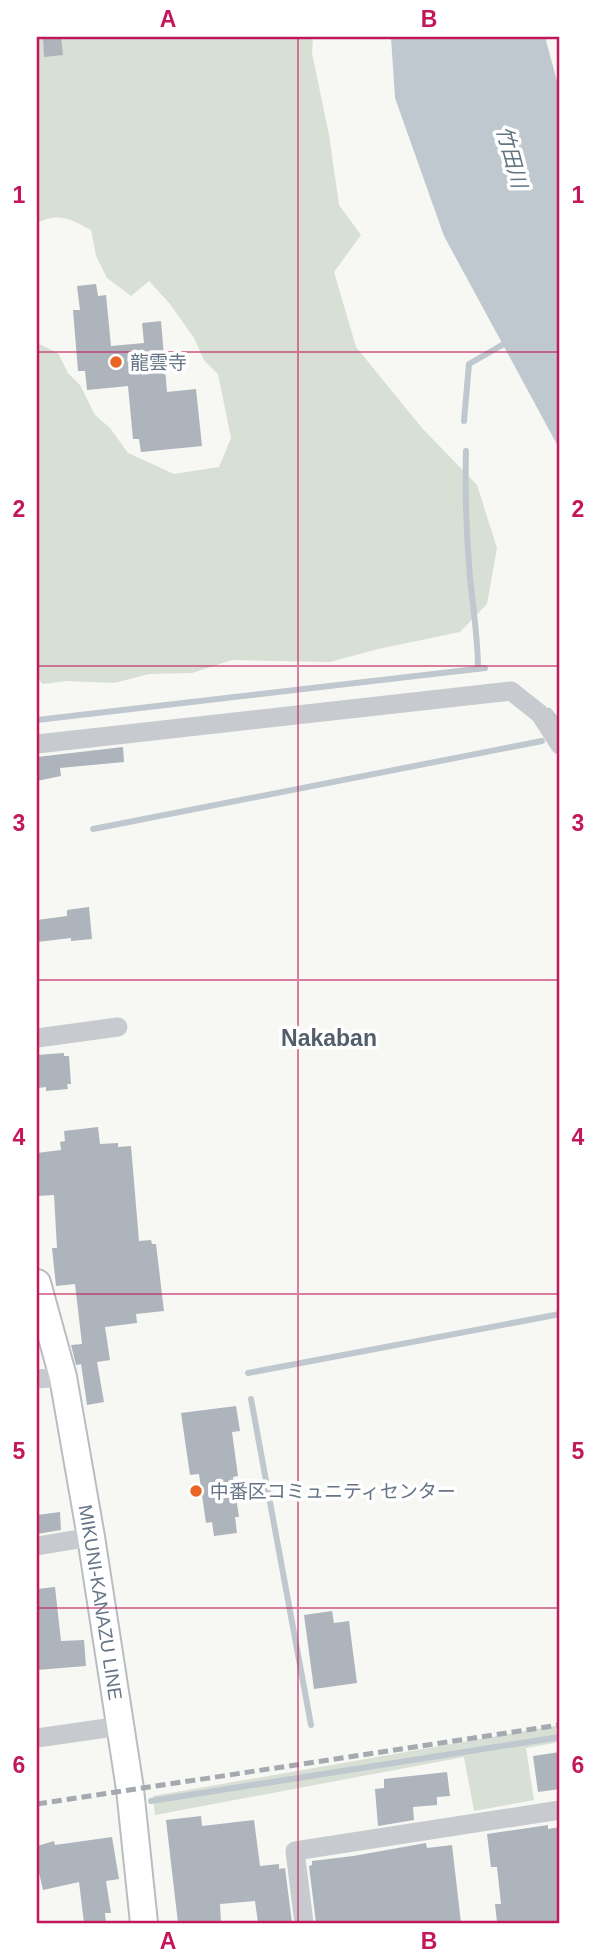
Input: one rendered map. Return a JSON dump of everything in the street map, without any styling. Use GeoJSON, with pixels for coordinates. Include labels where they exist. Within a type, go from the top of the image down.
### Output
{"type":"FeatureCollection","features":[{"type":"Feature","properties":{"kind":"main road","name":"MIKUNI-KANAZU LINE"},"geometry":{"type":"LineString","coordinates":[[37,1283],[63,1377],[91,1537],[130,1789],[144,1923]]}},
{"type":"Feature","properties":{"kind":"street"},"geometry":{"type":"LineString","coordinates":[[37,744],[511,691],[540,715],[560,745]]}},
{"type":"Feature","properties":{"kind":"street"},"geometry":{"type":"LineString","coordinates":[[37,1038],[118,1027]]}},
{"type":"Feature","properties":{"kind":"street"},"geometry":{"type":"LineString","coordinates":[[37,1379],[63,1377]]}},
{"type":"Feature","properties":{"kind":"street"},"geometry":{"type":"LineString","coordinates":[[37,1546],[91,1537]]}},
{"type":"Feature","properties":{"kind":"street"},"geometry":{"type":"LineString","coordinates":[[37,1738],[121,1726]]}},
{"type":"Feature","properties":{"kind":"street"},"geometry":{"type":"LineString","coordinates":[[304,1923],[295,1851],[560,1810]]}},
{"type":"Feature","properties":{"kind":"shaded area"},"geometry":{"type":"Polygon","coordinates":[[[37,37],[313,37],[312,53],[329,135],[339,205],[361,235],[334,272],[356,347],[422,428],[477,485],[497,548],[487,604],[460,632],[330,662],[232,660],[192,673],[149,674],[114,683],[66,681],[43,684],[37,678],[37,343],[58,353],[68,373],[80,385],[95,415],[110,428],[128,453],[174,474],[219,467],[231,438],[218,374],[204,360],[194,338],[170,304],[149,281],[131,296],[107,278],[96,256],[91,230],[59,217],[37,223],[37,37]]]}},
{"type":"Feature","properties":{"kind":"shaded area"},"geometry":{"type":"Polygon","coordinates":[[[560,1725],[560,1742],[526,1748],[534,1800],[474,1811],[464,1757],[155,1815],[153,1796],[560,1725]]]}},
{"type":"Feature","properties":{"kind":"water","name":"竹田川"},"geometry":{"type":"Polygon","coordinates":[[[391,37],[545,37],[560,92],[560,450],[444,236],[395,98],[391,37]]]}},
{"type":"Feature","properties":{"kind":"building"},"geometry":{"type":"Polygon","coordinates":[[[43,37],[61,37],[63,55],[44,57],[43,37]]]}},
{"type":"Feature","properties":{"kind":"building","name":"龍雲寺"},"geometry":{"type":"Polygon","coordinates":[[[96,284],[98,296],[106,295],[111,346],[144,343],[142,323],[161,321],[167,392],[196,389],[202,446],[141,452],[139,439],[133,439],[128,386],[87,390],[85,371],[78,371],[73,310],[80,310],[77,286],[96,284]]]}},
{"type":"Feature","properties":{"kind":"building"},"geometry":{"type":"Polygon","coordinates":[[[123,747],[124,762],[60,768],[61,776],[37,781],[37,757],[123,747]]]}},
{"type":"Feature","properties":{"kind":"building"},"geometry":{"type":"Polygon","coordinates":[[[89,907],[92,939],[71,941],[71,938],[37,942],[37,920],[67,916],[67,910],[89,907]]]}},
{"type":"Feature","properties":{"kind":"building"},"geometry":{"type":"Polygon","coordinates":[[[64,1053],[64,1056],[69,1056],[71,1084],[67,1084],[68,1089],[46,1091],[46,1087],[38,1088],[37,1055],[64,1053]]]}},
{"type":"Feature","properties":{"kind":"building"},"geometry":{"type":"Polygon","coordinates":[[[98,1127],[100,1144],[118,1143],[118,1147],[131,1146],[139,1241],[151,1240],[152,1244],[156,1244],[164,1311],[136,1314],[137,1323],[105,1327],[110,1360],[97,1362],[104,1402],[87,1405],[81,1364],[76,1365],[71,1345],[82,1344],[75,1284],[56,1286],[52,1248],[57,1248],[54,1195],[37,1196],[37,1153],[61,1150],[60,1142],[65,1141],[64,1131],[98,1127]]]}},
{"type":"Feature","properties":{"kind":"building"},"geometry":{"type":"Polygon","coordinates":[[[236,1406],[240,1431],[232,1432],[238,1476],[233,1477],[239,1517],[235,1517],[237,1533],[214,1536],[212,1522],[206,1523],[199,1474],[190,1475],[181,1413],[236,1406]]]}},
{"type":"Feature","properties":{"kind":"building"},"geometry":{"type":"Polygon","coordinates":[[[60,1512],[61,1530],[37,1534],[37,1515],[60,1512]]]}},
{"type":"Feature","properties":{"kind":"building"},"geometry":{"type":"Polygon","coordinates":[[[55,1587],[61,1641],[84,1640],[86,1666],[37,1670],[37,1589],[55,1587]]]}},
{"type":"Feature","properties":{"kind":"building"},"geometry":{"type":"Polygon","coordinates":[[[332,1611],[334,1623],[349,1621],[357,1683],[314,1689],[304,1615],[332,1611]]]}},
{"type":"Feature","properties":{"kind":"building"},"geometry":{"type":"Polygon","coordinates":[[[560,1752],[560,1789],[538,1792],[533,1756],[560,1752]]]}},
{"type":"Feature","properties":{"kind":"building"},"geometry":{"type":"Polygon","coordinates":[[[447,1772],[450,1796],[437,1797],[437,1805],[413,1807],[414,1820],[378,1826],[375,1789],[384,1788],[384,1779],[447,1772]]]}},
{"type":"Feature","properties":{"kind":"building"},"geometry":{"type":"Polygon","coordinates":[[[201,1816],[202,1826],[254,1820],[260,1866],[279,1864],[279,1869],[285,1868],[292,1923],[258,1923],[255,1901],[220,1904],[221,1923],[178,1923],[166,1820],[201,1816]]]}},
{"type":"Feature","properties":{"kind":"building"},"geometry":{"type":"Polygon","coordinates":[[[548,1825],[548,1829],[560,1827],[560,1923],[497,1922],[495,1904],[501,1904],[497,1867],[491,1867],[487,1834],[548,1825]]]}},
{"type":"Feature","properties":{"kind":"building"},"geometry":{"type":"Polygon","coordinates":[[[112,1837],[119,1879],[106,1881],[111,1913],[105,1913],[106,1923],[84,1923],[79,1882],[43,1890],[37,1864],[37,1846],[54,1841],[55,1845],[112,1837]]]}},
{"type":"Feature","properties":{"kind":"building"},"geometry":{"type":"Polygon","coordinates":[[[426,1843],[427,1848],[452,1845],[461,1923],[316,1923],[309,1866],[312,1861],[426,1843]]]}},
{"type":"Feature","properties":{"kind":"waterway"},"geometry":{"type":"LineString","coordinates":[[464,421],[469,364],[509,341]]}},
{"type":"Feature","properties":{"kind":"waterway"},"geometry":{"type":"LineString","coordinates":[[466,451],[468,545],[478,669]]}},
{"type":"Feature","properties":{"kind":"waterway"},"geometry":{"type":"LineString","coordinates":[[37,720],[485,668]]}},
{"type":"Feature","properties":{"kind":"waterway"},"geometry":{"type":"LineString","coordinates":[[549,711],[560,724]]}},
{"type":"Feature","properties":{"kind":"waterway"},"geometry":{"type":"LineString","coordinates":[[93,829],[542,741]]}},
{"type":"Feature","properties":{"kind":"waterway"},"geometry":{"type":"LineString","coordinates":[[248,1373],[560,1314]]}},
{"type":"Feature","properties":{"kind":"waterway"},"geometry":{"type":"LineString","coordinates":[[251,1399],[311,1725]]}},
{"type":"Feature","properties":{"kind":"waterway"},"geometry":{"type":"LineString","coordinates":[[151,1801],[560,1737]]}},
{"type":"Feature","properties":{"kind":"railway"},"geometry":{"type":"LineString","coordinates":[[37,1804],[560,1725]]}},
{"type":"Feature","properties":{"kind":"place","name":"龍雲寺"},"geometry":{"type":"Point","coordinates":[116,362]}},
{"type":"Feature","properties":{"kind":"place","name":"中番区コミュニティセンター"},"geometry":{"type":"Point","coordinates":[196,1491]}},
{"type":"Feature","properties":{"kind":"district","name":"Nakaban"},"geometry":{"type":"Point","coordinates":[329,1038]}}]}
